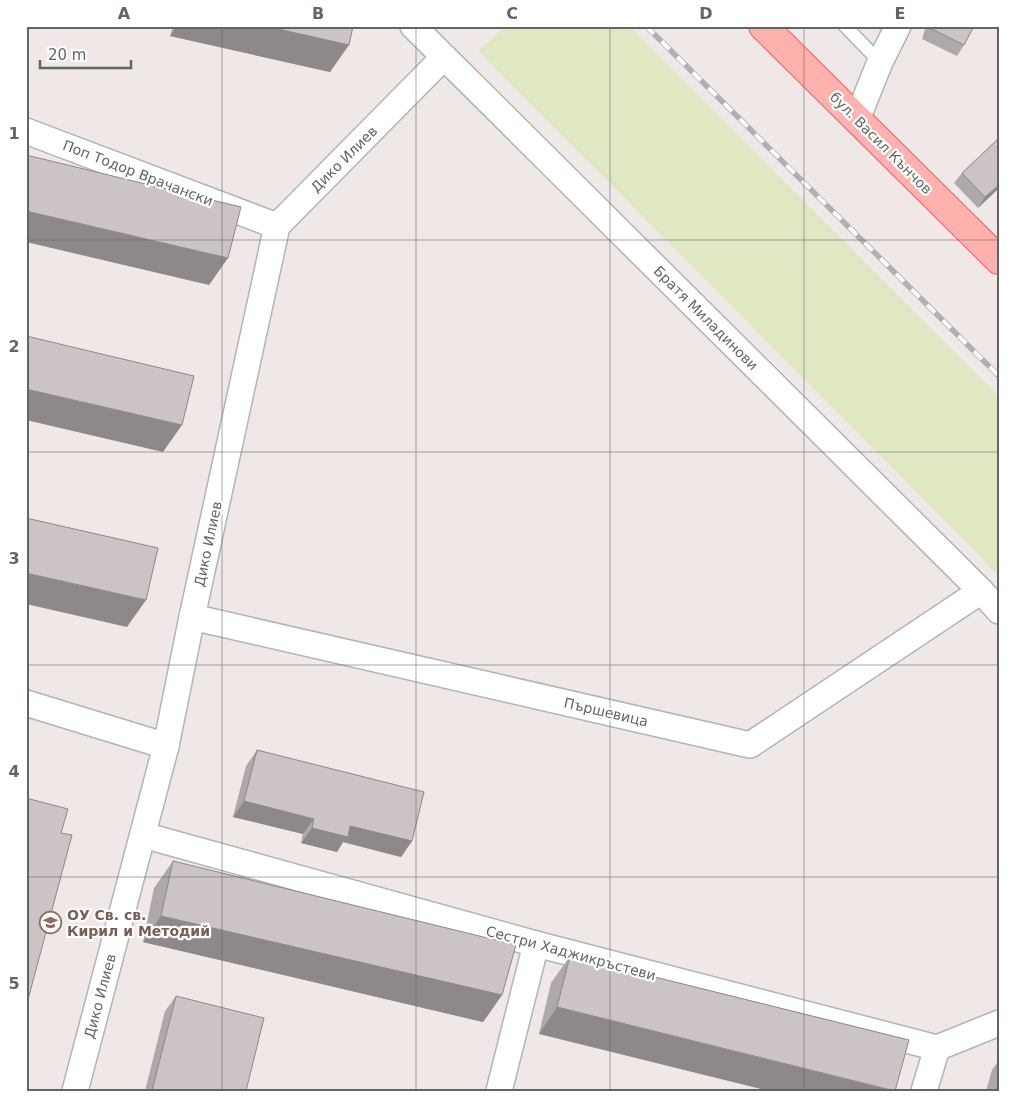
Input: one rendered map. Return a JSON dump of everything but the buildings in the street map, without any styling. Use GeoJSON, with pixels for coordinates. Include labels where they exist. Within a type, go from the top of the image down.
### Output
{"type":"FeatureCollection","features":[{"type":"Feature","properties":{"kind":"main road","name":"бул. Васил Кънчов"},"geometry":{"type":"LineString","coordinates":[[763,26],[999,260]]}},
{"type":"Feature","properties":{"kind":"street","name":"Братя Миладинови"},"geometry":{"type":"LineString","coordinates":[[413,26],[999,611]]}},
{"type":"Feature","properties":{"kind":"street"},"geometry":{"type":"LineString","coordinates":[[857,119],[880,62],[898,26]]}},
{"type":"Feature","properties":{"kind":"street","name":"Дико Илиев"},"geometry":{"type":"LineString","coordinates":[[75,1091],[166,746],[192,617],[277,226],[444,57]]}},
{"type":"Feature","properties":{"kind":"street","name":"Поп Тодор Врачански"},"geometry":{"type":"LineString","coordinates":[[26,131],[277,226]]}},
{"type":"Feature","properties":{"kind":"street","name":"Пършевица"},"geometry":{"type":"LineString","coordinates":[[192,617],[750,745],[981,592]]}},
{"type":"Feature","properties":{"kind":"street"},"geometry":{"type":"LineString","coordinates":[[26,703],[166,746]]}},
{"type":"Feature","properties":{"kind":"street","name":"Сестри Хаджикръстеви"},"geometry":{"type":"LineString","coordinates":[[142,835],[536,944],[937,1048]]}},
{"type":"Feature","properties":{"kind":"street"},"geometry":{"type":"LineString","coordinates":[[500,1091],[536,944]]}},
{"type":"Feature","properties":{"kind":"street"},"geometry":{"type":"LineString","coordinates":[[924,1091],[937,1048],[999,1023]]}},
{"type":"Feature","properties":{"kind":"lane"},"geometry":{"type":"LineString","coordinates":[[845,26],[880,62]]}},
{"type":"Feature","properties":{"kind":"green space"},"geometry":{"type":"Polygon","coordinates":[[[506,26],[629,26],[999,397],[999,577],[478,51],[506,26]]]}},
{"type":"Feature","properties":{"kind":"railway"},"geometry":{"type":"LineString","coordinates":[[646,26],[999,376]]}},
{"type":"Feature","properties":{"kind":"place","name":"ОУ Св. св. Кирил и Методий"},"geometry":{"type":"Point","coordinates":[51,923]}}]}
